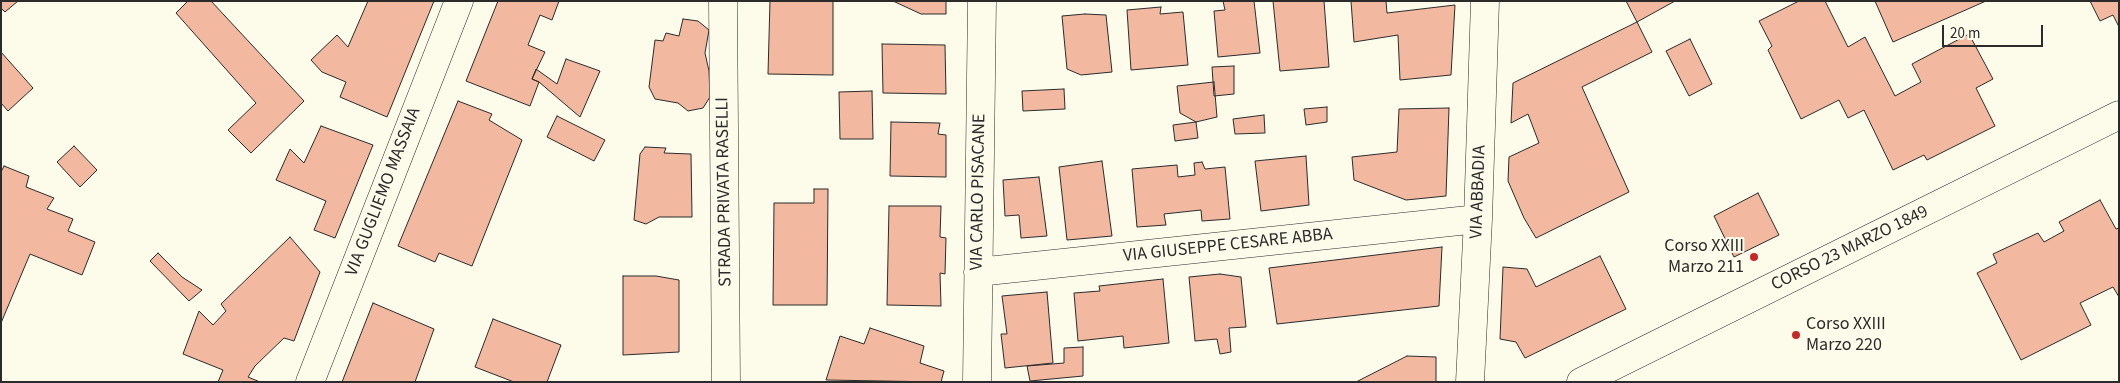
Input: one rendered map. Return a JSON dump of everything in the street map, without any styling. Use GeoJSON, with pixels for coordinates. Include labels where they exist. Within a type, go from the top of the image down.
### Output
{"type":"FeatureCollection","features":[{"type":"Feature","properties":{"kind":"street","name":"VIA GUGLIEMO MASSAIA"},"geometry":{"type":"LineString","coordinates":[[310,382],[459,1]]}},
{"type":"Feature","properties":{"kind":"street","name":"STRADA PRIVATA RASELLI"},"geometry":{"type":"LineString","coordinates":[[723,1],[726,382]]}},
{"type":"Feature","properties":{"kind":"street","name":"VIA CARLO PISACANE"},"geometry":{"type":"LineString","coordinates":[[976,382],[982,1]]}},
{"type":"Feature","properties":{"kind":"street","name":"VIA ABBADIA"},"geometry":{"type":"LineString","coordinates":[[1470,382],[1478,219],[1485,1]]}},
{"type":"Feature","properties":{"kind":"street","name":"CORSO 23 MARZO 1849"},"geometry":{"type":"LineString","coordinates":[[1581,382],[2119,115]]}},
{"type":"Feature","properties":{"kind":"street","name":"VIA GIUSEPPE CESARE ABBA"},"geometry":{"type":"LineString","coordinates":[[978,272],[1478,219]]}},
{"type":"Feature","properties":{"kind":"building"},"geometry":{"type":"Polygon","coordinates":[[[1,1],[18,1],[5,12],[1,8],[1,1]]]}},
{"type":"Feature","properties":{"kind":"building"},"geometry":{"type":"Polygon","coordinates":[[[188,1],[211,1],[304,101],[251,153],[228,130],[256,103],[176,13],[188,1]]]}},
{"type":"Feature","properties":{"kind":"building"},"geometry":{"type":"Polygon","coordinates":[[[368,1],[434,1],[387,117],[340,97],[346,82],[322,72],[311,60],[337,35],[348,47],[368,1]]]}},
{"type":"Feature","properties":{"kind":"building"},"geometry":{"type":"Polygon","coordinates":[[[498,1],[559,1],[552,20],[540,15],[528,45],[545,52],[532,79],[539,82],[530,106],[466,81],[498,1]]]}},
{"type":"Feature","properties":{"kind":"building"},"geometry":{"type":"Polygon","coordinates":[[[770,1],[833,1],[833,75],[768,74],[770,1]]]}},
{"type":"Feature","properties":{"kind":"building"},"geometry":{"type":"Polygon","coordinates":[[[893,1],[946,1],[946,14],[921,14],[893,1]]]}},
{"type":"Feature","properties":{"kind":"building"},"geometry":{"type":"Polygon","coordinates":[[[1223,1],[1254,1],[1260,53],[1218,57],[1214,11],[1225,10],[1223,1]]]}},
{"type":"Feature","properties":{"kind":"building"},"geometry":{"type":"Polygon","coordinates":[[[1273,1],[1324,1],[1329,67],[1280,71],[1273,1]]]}},
{"type":"Feature","properties":{"kind":"building"},"geometry":{"type":"Polygon","coordinates":[[[1351,1],[1386,1],[1387,13],[1455,5],[1451,75],[1400,80],[1398,35],[1354,42],[1351,1]]]}},
{"type":"Feature","properties":{"kind":"building"},"geometry":{"type":"Polygon","coordinates":[[[1626,1],[1675,1],[1637,22],[1626,1]]]}},
{"type":"Feature","properties":{"kind":"building"},"geometry":{"type":"Polygon","coordinates":[[[1799,1],[1825,1],[1848,47],[1865,37],[1895,96],[1921,82],[1912,64],[1969,34],[1993,79],[1976,88],[1995,126],[1927,160],[1924,155],[1893,170],[1864,110],[1848,118],[1839,100],[1801,119],[1768,50],[1772,46],[1759,21],[1799,1]]]}},
{"type":"Feature","properties":{"kind":"building"},"geometry":{"type":"Polygon","coordinates":[[[1875,1],[1986,1],[1893,42],[1875,1]]]}},
{"type":"Feature","properties":{"kind":"building"},"geometry":{"type":"Polygon","coordinates":[[[2090,1],[2119,1],[2119,27],[2113,15],[2100,21],[2090,1]]]}},
{"type":"Feature","properties":{"kind":"building"},"geometry":{"type":"Polygon","coordinates":[[[1161,7],[1160,14],[1183,12],[1188,65],[1131,70],[1127,10],[1161,7]]]}},
{"type":"Feature","properties":{"kind":"building"},"geometry":{"type":"Polygon","coordinates":[[[1106,15],[1112,72],[1081,75],[1067,69],[1062,16],[1106,15]]]}},
{"type":"Feature","properties":{"kind":"building"},"geometry":{"type":"Polygon","coordinates":[[[683,19],[698,21],[709,30],[705,53],[709,71],[710,97],[703,108],[688,111],[678,103],[655,99],[649,87],[655,40],[663,41],[666,33],[679,36],[683,19]]]}},
{"type":"Feature","properties":{"kind":"building"},"geometry":{"type":"Polygon","coordinates":[[[1637,22],[1652,52],[1582,87],[1629,192],[1536,238],[1524,218],[1508,181],[1509,157],[1539,143],[1528,114],[1511,123],[1513,83],[1637,22]]]}},
{"type":"Feature","properties":{"kind":"building"},"geometry":{"type":"Polygon","coordinates":[[[1690,39],[1712,84],[1689,96],[1666,51],[1690,39]]]}},
{"type":"Feature","properties":{"kind":"building"},"geometry":{"type":"Polygon","coordinates":[[[882,44],[945,45],[946,94],[883,93],[882,44]]]}},
{"type":"Feature","properties":{"kind":"building"},"geometry":{"type":"Polygon","coordinates":[[[1,52],[33,88],[8,111],[1,103],[1,52]]]}},
{"type":"Feature","properties":{"kind":"building"},"geometry":{"type":"Polygon","coordinates":[[[566,59],[600,71],[580,117],[539,82],[532,79],[536,69],[557,84],[566,59]]]}},
{"type":"Feature","properties":{"kind":"building"},"geometry":{"type":"Polygon","coordinates":[[[1234,66],[1234,94],[1214,96],[1212,67],[1234,66]]]}},
{"type":"Feature","properties":{"kind":"building"},"geometry":{"type":"Polygon","coordinates":[[[1214,82],[1217,117],[1196,122],[1180,113],[1177,86],[1214,82]]]}},
{"type":"Feature","properties":{"kind":"building"},"geometry":{"type":"Polygon","coordinates":[[[1064,89],[1065,109],[1023,111],[1022,91],[1064,89]]]}},
{"type":"Feature","properties":{"kind":"building"},"geometry":{"type":"Polygon","coordinates":[[[872,91],[873,139],[840,139],[839,92],[872,91]]]}},
{"type":"Feature","properties":{"kind":"building"},"geometry":{"type":"Polygon","coordinates":[[[458,101],[492,114],[489,120],[522,140],[472,266],[439,253],[435,262],[398,246],[458,101]]]}},
{"type":"Feature","properties":{"kind":"building"},"geometry":{"type":"Polygon","coordinates":[[[1327,107],[1327,122],[1306,125],[1304,109],[1327,107]]]}},
{"type":"Feature","properties":{"kind":"building"},"geometry":{"type":"Polygon","coordinates":[[[1449,108],[1446,196],[1406,200],[1354,180],[1352,157],[1397,152],[1399,109],[1449,108]]]}},
{"type":"Feature","properties":{"kind":"building"},"geometry":{"type":"Polygon","coordinates":[[[1264,115],[1265,133],[1235,134],[1233,119],[1264,115]]]}},
{"type":"Feature","properties":{"kind":"building"},"geometry":{"type":"Polygon","coordinates":[[[557,116],[605,140],[594,161],[547,137],[557,116]]]}},
{"type":"Feature","properties":{"kind":"building"},"geometry":{"type":"Polygon","coordinates":[[[891,122],[940,123],[938,134],[946,135],[946,177],[890,176],[891,122]]]}},
{"type":"Feature","properties":{"kind":"building"},"geometry":{"type":"Polygon","coordinates":[[[1196,122],[1198,138],[1175,141],[1173,125],[1196,122]]]}},
{"type":"Feature","properties":{"kind":"building"},"geometry":{"type":"Polygon","coordinates":[[[321,126],[373,145],[335,238],[314,230],[326,201],[276,180],[290,149],[304,163],[321,126]]]}},
{"type":"Feature","properties":{"kind":"building"},"geometry":{"type":"Polygon","coordinates":[[[74,146],[97,170],[80,187],[57,162],[74,146]]]}},
{"type":"Feature","properties":{"kind":"building"},"geometry":{"type":"Polygon","coordinates":[[[645,147],[666,148],[664,153],[691,154],[692,217],[659,217],[646,224],[634,220],[640,154],[645,147]]]}},
{"type":"Feature","properties":{"kind":"building"},"geometry":{"type":"Polygon","coordinates":[[[1306,156],[1309,205],[1261,211],[1255,161],[1306,156]]]}},
{"type":"Feature","properties":{"kind":"building"},"geometry":{"type":"Polygon","coordinates":[[[1102,161],[1112,236],[1067,240],[1059,167],[1102,161]]]}},
{"type":"Feature","properties":{"kind":"building"},"geometry":{"type":"Polygon","coordinates":[[[1202,162],[1205,169],[1225,167],[1230,219],[1202,221],[1201,210],[1164,214],[1166,225],[1137,227],[1132,169],[1177,165],[1178,177],[1195,175],[1194,163],[1202,162]]]}},
{"type":"Feature","properties":{"kind":"building"},"geometry":{"type":"Polygon","coordinates":[[[4,166],[29,176],[26,187],[54,198],[47,209],[73,219],[68,231],[95,242],[82,275],[30,254],[1,323],[1,172],[4,166]]]}},
{"type":"Feature","properties":{"kind":"building"},"geometry":{"type":"Polygon","coordinates":[[[1039,177],[1047,236],[1021,238],[1019,215],[1005,216],[1003,180],[1039,177]]]}},
{"type":"Feature","properties":{"kind":"building"},"geometry":{"type":"Polygon","coordinates":[[[814,189],[828,189],[827,305],[773,305],[774,203],[814,203],[814,189]]]}},
{"type":"Feature","properties":{"kind":"building"},"geometry":{"type":"Polygon","coordinates":[[[1758,193],[1779,235],[1734,257],[1714,216],[1758,193]]]}},
{"type":"Feature","properties":{"kind":"building"},"geometry":{"type":"Polygon","coordinates":[[[2100,200],[2116,229],[2119,228],[2119,297],[2113,287],[2080,303],[2091,325],[2021,360],[1977,273],[1997,263],[1993,254],[2038,233],[2044,242],[2064,231],[2059,222],[2100,200]]]}},
{"type":"Feature","properties":{"kind":"building"},"geometry":{"type":"Polygon","coordinates":[[[889,206],[941,206],[940,237],[946,238],[945,274],[940,273],[941,306],[887,305],[889,206]]]}},
{"type":"Feature","properties":{"kind":"building"},"geometry":{"type":"Polygon","coordinates":[[[290,237],[320,272],[294,341],[284,338],[255,366],[248,377],[260,382],[218,382],[223,370],[183,354],[199,311],[213,325],[226,311],[221,304],[290,237]]]}},
{"type":"Feature","properties":{"kind":"building"},"geometry":{"type":"Polygon","coordinates":[[[1442,247],[1439,306],[1277,324],[1269,268],[1442,247]]]}},
{"type":"Feature","properties":{"kind":"building"},"geometry":{"type":"Polygon","coordinates":[[[158,253],[182,277],[202,290],[189,301],[150,261],[158,253]]]}},
{"type":"Feature","properties":{"kind":"building"},"geometry":{"type":"Polygon","coordinates":[[[1600,256],[1626,309],[1525,358],[1516,342],[1500,339],[1503,267],[1527,269],[1536,287],[1600,256]]]}},
{"type":"Feature","properties":{"kind":"building"},"geometry":{"type":"Polygon","coordinates":[[[1220,274],[1241,277],[1246,327],[1229,328],[1231,352],[1220,354],[1217,339],[1195,341],[1189,277],[1220,274]]]}},
{"type":"Feature","properties":{"kind":"building"},"geometry":{"type":"Polygon","coordinates":[[[623,276],[656,276],[679,280],[679,352],[623,355],[623,276]]]}},
{"type":"Feature","properties":{"kind":"building"},"geometry":{"type":"Polygon","coordinates":[[[1163,279],[1169,343],[1124,348],[1123,336],[1078,341],[1074,293],[1100,291],[1099,286],[1163,279]]]}},
{"type":"Feature","properties":{"kind":"building"},"geometry":{"type":"Polygon","coordinates":[[[1047,292],[1053,363],[1005,368],[1001,334],[1007,334],[1002,296],[1047,292]]]}},
{"type":"Feature","properties":{"kind":"building"},"geometry":{"type":"Polygon","coordinates":[[[373,303],[434,329],[415,382],[342,382],[373,303]]]}},
{"type":"Feature","properties":{"kind":"building"},"geometry":{"type":"Polygon","coordinates":[[[493,319],[561,345],[547,382],[514,382],[475,367],[493,319]]]}},
{"type":"Feature","properties":{"kind":"building"},"geometry":{"type":"Polygon","coordinates":[[[870,328],[924,346],[920,363],[944,371],[941,382],[826,380],[840,336],[864,344],[870,328]]]}},
{"type":"Feature","properties":{"kind":"building"},"geometry":{"type":"Polygon","coordinates":[[[1083,347],[1083,376],[1030,381],[1027,366],[1064,363],[1064,348],[1083,347]]]}},
{"type":"Feature","properties":{"kind":"building"},"geometry":{"type":"Polygon","coordinates":[[[1407,356],[1436,357],[1436,382],[1356,382],[1407,356]]]}},
{"type":"Feature","properties":{"kind":"place","name":"Corso XXIII Marzo 211"},"geometry":{"type":"Point","coordinates":[1754,257]}},
{"type":"Feature","properties":{"kind":"place","name":"Corso XXIII Marzo 220"},"geometry":{"type":"Point","coordinates":[1796,335]}}]}
